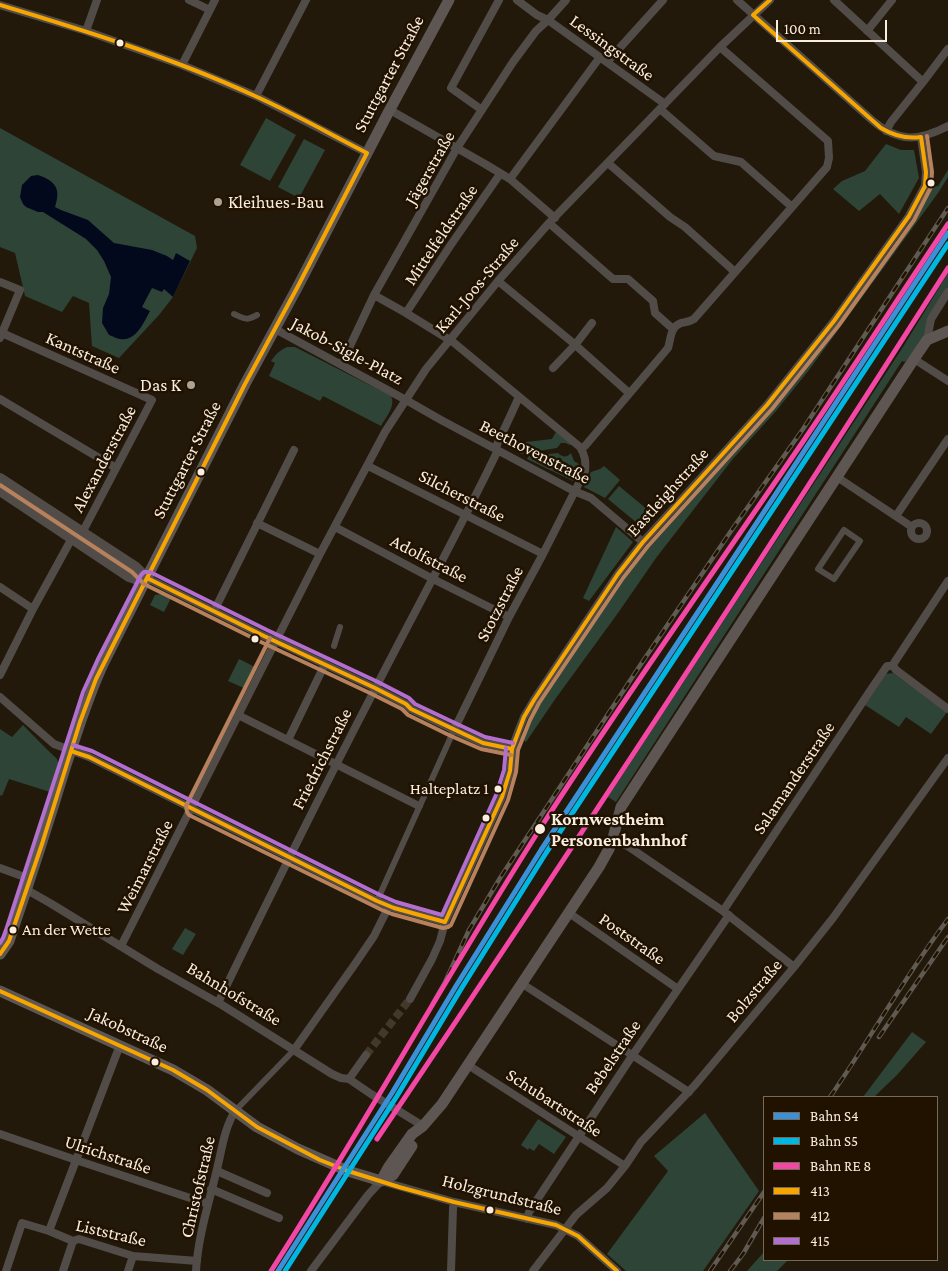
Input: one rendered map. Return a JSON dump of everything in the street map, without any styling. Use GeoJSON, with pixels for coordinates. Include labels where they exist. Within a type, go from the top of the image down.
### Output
{"type":"FeatureCollection","features":[{"type":"Feature","properties":{"kind":"main road","name":"Stuttgarter Straße"},"geometry":{"type":"LineString","coordinates":[[0,954],[9,941],[80,722],[96,679],[245,384],[449,0]]}},
{"type":"Feature","properties":{"kind":"main road"},"geometry":{"type":"LineString","coordinates":[[381,1181],[393,1175],[418,1138],[423,1126],[442,1104],[604,860],[613,838],[621,808],[914,359],[928,340],[948,331]]}},
{"type":"Feature","properties":{"kind":"main road","name":"Jakobstraße"},"geometry":{"type":"LineString","coordinates":[[0,991],[154,1061],[211,1092],[235,1111]]}},
{"type":"Feature","properties":{"kind":"main road","name":"Holzgrundstraße"},"geometry":{"type":"LineString","coordinates":[[235,1111],[257,1127],[298,1149],[329,1163],[381,1181]]}},
{"type":"Feature","properties":{"kind":"street"},"geometry":{"type":"LineString","coordinates":[[86,31],[97,0]]}},
{"type":"Feature","properties":{"kind":"street"},"geometry":{"type":"LineString","coordinates":[[189,0],[210,10]]}},
{"type":"Feature","properties":{"kind":"street"},"geometry":{"type":"LineString","coordinates":[[182,65],[215,0]]}},
{"type":"Feature","properties":{"kind":"street"},"geometry":{"type":"LineString","coordinates":[[256,96],[306,0]]}},
{"type":"Feature","properties":{"kind":"street"},"geometry":{"type":"LineString","coordinates":[[482,110],[451,88],[499,0]]}},
{"type":"Feature","properties":{"kind":"street","name":"Lessingstraße"},"geometry":{"type":"LineString","coordinates":[[517,0],[607,62],[663,106],[714,156],[741,162],[792,207]]}},
{"type":"Feature","properties":{"kind":"street","name":"Jägerstraße"},"geometry":{"type":"LineString","coordinates":[[341,364],[374,296],[457,148],[530,38],[566,0]]}},
{"type":"Feature","properties":{"kind":"street"},"geometry":{"type":"LineString","coordinates":[[607,62],[663,0]]}},
{"type":"Feature","properties":{"kind":"street"},"geometry":{"type":"LineString","coordinates":[[737,0],[886,131],[909,138],[921,137],[948,126]]}},
{"type":"Feature","properties":{"kind":"street","name":"Karl-Joos-Straße"},"geometry":{"type":"LineString","coordinates":[[276,641],[385,432],[426,369],[498,281],[552,220],[720,47],[770,0]]}},
{"type":"Feature","properties":{"kind":"street"},"geometry":{"type":"LineString","coordinates":[[834,0],[923,82]]}},
{"type":"Feature","properties":{"kind":"street"},"geometry":{"type":"LineString","coordinates":[[867,31],[892,0]]}},
{"type":"Feature","properties":{"kind":"street"},"geometry":{"type":"LineString","coordinates":[[0,5],[14,4],[182,65],[256,96],[367,153]]}},
{"type":"Feature","properties":{"kind":"street"},"geometry":{"type":"LineString","coordinates":[[585,446],[668,348],[673,328],[679,324],[694,320],[827,167],[829,158],[828,141],[720,47]]}},
{"type":"Feature","properties":{"kind":"street"},"geometry":{"type":"LineString","coordinates":[[886,131],[948,48]]}},
{"type":"Feature","properties":{"kind":"street"},"geometry":{"type":"LineString","coordinates":[[510,180],[600,57]]}},
{"type":"Feature","properties":{"kind":"street"},"geometry":{"type":"LineString","coordinates":[[390,110],[510,180],[613,279],[628,279],[653,301],[655,313],[673,328]]}},
{"type":"Feature","properties":{"kind":"street","name":"Eastleighstraße"},"geometry":{"type":"LineString","coordinates":[[410,999],[440,942],[445,922],[502,796],[510,771],[512,749],[524,717],[534,700],[618,574],[643,542],[767,405],[834,321],[909,216],[924,186],[926,172],[921,137]]}},
{"type":"Feature","properties":{"kind":"street"},"geometry":{"type":"LineString","coordinates":[[608,163],[670,217],[685,227],[735,272]]}},
{"type":"Feature","properties":{"kind":"street","name":"Mittelfeldstraße"},"geometry":{"type":"LineString","coordinates":[[406,312],[500,174]]}},
{"type":"Feature","properties":{"kind":"street"},"geometry":{"type":"LineString","coordinates":[[498,281],[629,393]]}},
{"type":"Feature","properties":{"kind":"street"},"geometry":{"type":"LineString","coordinates":[[0,282],[20,290],[1,336]]}},
{"type":"Feature","properties":{"kind":"street"},"geometry":{"type":"LineString","coordinates":[[928,340],[931,319],[948,292]]}},
{"type":"Feature","properties":{"kind":"street","name":"Stotzstraße"},"geometry":{"type":"LineString","coordinates":[[374,296],[406,312],[451,340],[580,447],[585,455],[585,471],[509,617],[454,730]]}},
{"type":"Feature","properties":{"kind":"street"},"geometry":{"type":"LineString","coordinates":[[234,314],[245,319],[257,315]]}},
{"type":"Feature","properties":{"kind":"street"},"geometry":{"type":"LineString","coordinates":[[553,368],[592,323]]}},
{"type":"Feature","properties":{"kind":"street","name":"Jakob-Sigle-Platz"},"geometry":{"type":"LineString","coordinates":[[275,329],[406,400]]}},
{"type":"Feature","properties":{"kind":"street","name":"Kantstraße"},"geometry":{"type":"LineString","coordinates":[[1,336],[152,400]]}},
{"type":"Feature","properties":{"kind":"street"},"geometry":{"type":"LineString","coordinates":[[914,359],[948,381]]}},
{"type":"Feature","properties":{"kind":"street","name":"Friedrichstraße"},"geometry":{"type":"LineString","coordinates":[[218,1002],[375,688],[466,515],[497,450],[519,397]]}},
{"type":"Feature","properties":{"kind":"street"},"geometry":{"type":"LineString","coordinates":[[0,398],[116,468]]}},
{"type":"Feature","properties":{"kind":"street","name":"Alexanderstraße"},"geometry":{"type":"LineString","coordinates":[[82,533],[152,400]]}},
{"type":"Feature","properties":{"kind":"street","name":"Beethovenstraße"},"geometry":{"type":"LineString","coordinates":[[406,400],[574,491],[592,498],[643,542]]}},
{"type":"Feature","properties":{"kind":"street"},"geometry":{"type":"LineString","coordinates":[[896,516],[948,438]]}},
{"type":"Feature","properties":{"kind":"street"},"geometry":{"type":"LineString","coordinates":[[214,611],[294,450]]}},
{"type":"Feature","properties":{"kind":"street","name":"Silcherstraße"},"geometry":{"type":"LineString","coordinates":[[368,466],[543,554]]}},
{"type":"Feature","properties":{"kind":"street"},"geometry":{"type":"LineString","coordinates":[[837,477],[912,527]]}},
{"type":"Feature","properties":{"kind":"street"},"geometry":{"type":"LineString","coordinates":[[0,478],[136,567],[147,578],[375,688],[454,730],[482,743],[512,749]]}},
{"type":"Feature","properties":{"kind":"street"},"geometry":{"type":"LineString","coordinates":[[0,491],[130,577],[135,579],[147,578]]}},
{"type":"Feature","properties":{"kind":"street"},"geometry":{"type":"LineString","coordinates":[[258,523],[320,554]]}},
{"type":"Feature","properties":{"kind":"street","name":"Adolfstraße"},"geometry":{"type":"LineString","coordinates":[[335,527],[509,617]]}},
{"type":"Feature","properties":{"kind":"street"},"geometry":{"type":"LineString","coordinates":[[844,530],[860,541],[834,579],[818,569],[844,530]]}},
{"type":"Feature","properties":{"kind":"street"},"geometry":{"type":"LineString","coordinates":[[0,675],[72,538],[82,533]]}},
{"type":"Feature","properties":{"kind":"street"},"geometry":{"type":"LineString","coordinates":[[948,581],[893,666],[948,709]]}},
{"type":"Feature","properties":{"kind":"street"},"geometry":{"type":"LineString","coordinates":[[0,587],[33,609]]}},
{"type":"Feature","properties":{"kind":"street"},"geometry":{"type":"LineString","coordinates":[[334,646],[340,628]]}},
{"type":"Feature","properties":{"kind":"street","name":"Weimarstraße"},"geometry":{"type":"LineString","coordinates":[[121,946],[276,641]]}},
{"type":"Feature","properties":{"kind":"street"},"geometry":{"type":"LineString","coordinates":[[288,740],[325,664]]}},
{"type":"Feature","properties":{"kind":"street","name":"Salamanderstraße"},"geometry":{"type":"LineString","coordinates":[[726,913],[887,666],[893,666]]}},
{"type":"Feature","properties":{"kind":"street"},"geometry":{"type":"LineString","coordinates":[[0,697],[54,744],[90,758],[377,901],[445,922]]}},
{"type":"Feature","properties":{"kind":"street"},"geometry":{"type":"LineString","coordinates":[[238,715],[419,806]]}},
{"type":"Feature","properties":{"kind":"street"},"geometry":{"type":"LineString","coordinates":[[377,901],[454,730]]}},
{"type":"Feature","properties":{"kind":"street","name":"Bolzstraße"},"geometry":{"type":"LineString","coordinates":[[533,1271],[576,1216],[607,1188],[641,1142],[689,1092],[794,967],[833,918],[948,758]]}},
{"type":"Feature","properties":{"kind":"street"},"geometry":{"type":"LineString","coordinates":[[613,838],[726,913],[794,967]]}},
{"type":"Feature","properties":{"kind":"street","name":"Bahnhofstraße"},"geometry":{"type":"LineString","coordinates":[[0,868],[28,885],[44,899],[158,969],[218,1002],[332,1074],[349,1079],[423,1126]]}},
{"type":"Feature","properties":{"kind":"street"},"geometry":{"type":"LineString","coordinates":[[235,1111],[294,1050],[374,936],[389,906]]}},
{"type":"Feature","properties":{"kind":"street","name":"Poststraße"},"geometry":{"type":"LineString","coordinates":[[569,913],[678,989]]}},
{"type":"Feature","properties":{"kind":"street","name":"Bebelstraße"},"geometry":{"type":"LineString","coordinates":[[527,1219],[529,1212],[578,1136],[678,989],[726,913]]}},
{"type":"Feature","properties":{"kind":"street"},"geometry":{"type":"LineString","coordinates":[[522,983],[689,1092]]}},
{"type":"Feature","properties":{"kind":"street"},"geometry":{"type":"LineString","coordinates":[[50,1231],[120,1045]]}},
{"type":"Feature","properties":{"kind":"street"},"geometry":{"type":"LineString","coordinates":[[349,1079],[366,1055]]}},
{"type":"Feature","properties":{"kind":"street","name":"Schubartstraße"},"geometry":{"type":"LineString","coordinates":[[468,1065],[625,1166]]}},
{"type":"Feature","properties":{"kind":"street","name":"Christofstraße"},"geometry":{"type":"LineString","coordinates":[[196,1271],[208,1204],[226,1129],[235,1111]]}},
{"type":"Feature","properties":{"kind":"street","name":"Ulrichstraße"},"geometry":{"type":"LineString","coordinates":[[0,1134],[208,1204]]}},
{"type":"Feature","properties":{"kind":"street"},"geometry":{"type":"LineString","coordinates":[[217,1171],[267,1193]]}},
{"type":"Feature","properties":{"kind":"street"},"geometry":{"type":"LineString","coordinates":[[365,1176],[369,1185],[368,1195]]}},
{"type":"Feature","properties":{"kind":"street"},"geometry":{"type":"LineString","coordinates":[[311,1271],[368,1195],[381,1181]]}},
{"type":"Feature","properties":{"kind":"street","name":"Holzgrundstraße"},"geometry":{"type":"LineString","coordinates":[[381,1181],[454,1202],[565,1229],[578,1236],[617,1271]]}},
{"type":"Feature","properties":{"kind":"street"},"geometry":{"type":"LineString","coordinates":[[212,1189],[279,1218]]}},
{"type":"Feature","properties":{"kind":"street"},"geometry":{"type":"LineString","coordinates":[[451,1271],[454,1202]]}},
{"type":"Feature","properties":{"kind":"street","name":"Liststraße"},"geometry":{"type":"LineString","coordinates":[[6,1271],[22,1223],[50,1231],[73,1241],[79,1240],[133,1256],[197,1261]]}},
{"type":"Feature","properties":{"kind":"street"},"geometry":{"type":"LineString","coordinates":[[63,1271],[73,1241]]}},
{"type":"Feature","properties":{"kind":"street"},"geometry":{"type":"LineString","coordinates":[[128,1271],[133,1256]]}},
{"type":"Feature","properties":{"kind":"green space"},"geometry":{"type":"Polygon","coordinates":[[[266,118],[296,135],[270,181],[240,165],[266,118]]]}},
{"type":"Feature","properties":{"kind":"green space"},"geometry":{"type":"Polygon","coordinates":[[[0,128],[195,236],[197,248],[173,297],[119,358],[92,346],[89,303],[73,296],[62,312],[25,296],[15,253],[0,247],[0,128]]]}},
{"type":"Feature","properties":{"kind":"green space"},"geometry":{"type":"Polygon","coordinates":[[[304,139],[325,150],[299,198],[278,187],[304,139]]]}},
{"type":"Feature","properties":{"kind":"green space"},"geometry":{"type":"Polygon","coordinates":[[[886,144],[901,150],[914,150],[919,178],[899,214],[880,194],[859,211],[833,189],[842,181],[865,171],[886,144]]]}},
{"type":"Feature","properties":{"kind":"green space"},"geometry":{"type":"Polygon","coordinates":[[[948,170],[948,177],[938,193],[809,370],[776,411],[732,460],[656,558],[526,742],[520,738],[599,609],[644,549],[736,444],[836,323],[911,222],[930,187],[938,186],[948,170]]]}},
{"type":"Feature","properties":{"kind":"green space"},"geometry":{"type":"Polygon","coordinates":[[[948,273],[948,289],[930,318],[923,338],[905,362],[902,361],[616,802],[608,797],[903,347],[948,273]]]}},
{"type":"Feature","properties":{"kind":"green space"},"geometry":{"type":"Polygon","coordinates":[[[287,347],[295,347],[391,396],[391,408],[381,426],[323,396],[320,401],[269,376],[275,363],[271,361],[278,352],[287,347]]]}},
{"type":"Feature","properties":{"kind":"green space"},"geometry":{"type":"Polygon","coordinates":[[[556,432],[572,444],[561,443],[557,448],[520,454],[526,442],[552,439],[556,432]]]}},
{"type":"Feature","properties":{"kind":"green space"},"geometry":{"type":"Polygon","coordinates":[[[558,453],[568,456],[571,453],[574,461],[579,464],[573,481],[527,459],[529,456],[558,453]]]}},
{"type":"Feature","properties":{"kind":"green space"},"geometry":{"type":"Polygon","coordinates":[[[604,466],[620,480],[605,498],[584,487],[591,472],[604,466]]]}},
{"type":"Feature","properties":{"kind":"green space"},"geometry":{"type":"Polygon","coordinates":[[[619,486],[648,510],[637,523],[608,499],[619,486]]]}},
{"type":"Feature","properties":{"kind":"green space"},"geometry":{"type":"Polygon","coordinates":[[[616,527],[633,542],[589,601],[583,598],[616,527]]]}},
{"type":"Feature","properties":{"kind":"green space"},"geometry":{"type":"Polygon","coordinates":[[[161,594],[171,598],[164,612],[150,605],[155,595],[161,594]]]}},
{"type":"Feature","properties":{"kind":"green space"},"geometry":{"type":"Polygon","coordinates":[[[239,659],[257,668],[246,689],[228,681],[239,659]]]}},
{"type":"Feature","properties":{"kind":"green space"},"geometry":{"type":"Polygon","coordinates":[[[893,673],[947,712],[931,734],[906,717],[899,727],[865,705],[886,674],[893,673]]]}},
{"type":"Feature","properties":{"kind":"green space"},"geometry":{"type":"Polygon","coordinates":[[[23,725],[57,759],[59,765],[50,792],[9,779],[2,796],[0,795],[0,729],[12,737],[23,725]]]}},
{"type":"Feature","properties":{"kind":"green space"},"geometry":{"type":"Polygon","coordinates":[[[185,928],[196,934],[183,955],[172,949],[185,928]]]}},
{"type":"Feature","properties":{"kind":"green space"},"geometry":{"type":"Polygon","coordinates":[[[912,1032],[926,1042],[897,1075],[875,1096],[864,1096],[912,1032]]]}},
{"type":"Feature","properties":{"kind":"green space"},"geometry":{"type":"Polygon","coordinates":[[[705,1113],[759,1191],[703,1271],[626,1271],[607,1254],[668,1171],[654,1156],[705,1113]]]}},
{"type":"Feature","properties":{"kind":"green space"},"geometry":{"type":"Polygon","coordinates":[[[538,1119],[566,1137],[554,1154],[539,1144],[534,1151],[529,1148],[528,1150],[521,1145],[538,1119]]]}},
{"type":"Feature","properties":{"kind":"green space"},"geometry":{"type":"Polygon","coordinates":[[[763,1253],[763,1261],[787,1261],[777,1271],[747,1271],[763,1253]]]}},
{"type":"Feature","properties":{"kind":"water"},"geometry":{"type":"Polygon","coordinates":[[[38,175],[49,180],[55,186],[57,201],[55,207],[88,220],[114,243],[152,250],[173,260],[176,253],[190,261],[173,297],[164,289],[162,292],[152,288],[142,307],[150,311],[139,330],[131,337],[119,339],[109,335],[102,323],[103,308],[109,294],[111,277],[97,250],[86,239],[43,212],[38,212],[23,204],[20,197],[22,185],[31,176],[38,175]]]}},
{"type":"Feature","properties":{"kind":"tunnel"},"geometry":{"type":"LineString","coordinates":[[366,1055],[410,999]]}},
{"type":"Feature","properties":{"kind":"railway"},"geometry":{"type":"LineString","coordinates":[[433,1003],[469,930],[500,878],[639,667],[803,429],[948,208]]}},
{"type":"Feature","properties":{"kind":"railway"},"geometry":{"type":"LineString","coordinates":[[831,1096],[917,963],[948,919]]}},
{"type":"Feature","properties":{"kind":"railway"},"geometry":{"type":"LineString","coordinates":[[879,1037],[948,937]]}},
{"type":"Feature","properties":{"kind":"railway"},"geometry":{"type":"LineString","coordinates":[[710,1271],[763,1193]]}},
{"type":"Feature","properties":{"kind":"railway"},"geometry":{"type":"LineString","coordinates":[[730,1271],[743,1254],[763,1220]]}},
{"type":"Feature","properties":{"kind":"rail line","name":"S4"},"geometry":{"type":"LineString","coordinates":[[278,1271],[392,1093],[541,850],[948,233]]}},
{"type":"Feature","properties":{"kind":"rail line","name":"S5"},"geometry":{"type":"LineString","coordinates":[[285,1271],[397,1096],[546,853],[948,244]]}},
{"type":"Feature","properties":{"kind":"transit line","name":"413"},"geometry":{"type":"LineString","coordinates":[[71,751],[89,757],[377,901],[394,908],[445,922],[502,797],[510,771],[512,749],[524,717],[534,700],[618,574],[643,542],[767,405],[834,321],[909,216],[925,186],[926,172],[921,137],[910,138],[900,136],[881,128],[753,15],[770,0]]}},
{"type":"Feature","properties":{"kind":"transit line","name":"413"},"geometry":{"type":"LineString","coordinates":[[0,5],[97,35],[193,69],[297,116],[367,153],[245,384],[96,679],[80,722],[9,941],[0,954]]}},
{"type":"Feature","properties":{"kind":"transit line","name":"412"},"geometry":{"type":"LineString","coordinates":[[270,638],[186,806],[187,812],[189,815],[382,910],[443,928],[448,927],[451,925],[508,800],[516,772],[518,750],[539,703],[623,578],[648,546],[772,409],[839,325],[914,220],[931,187],[932,172],[927,136]]}},
{"type":"Feature","properties":{"kind":"transit line"},"geometry":{"type":"LineString","coordinates":[[271,1271],[341,1159],[475,933],[576,773],[820,416],[948,224]]}},
{"type":"Feature","properties":{"kind":"transit line"},"geometry":{"type":"LineString","coordinates":[[377,1139],[665,705],[948,268]]}},
{"type":"Feature","properties":{"kind":"transit line","name":"412"},"geometry":{"type":"LineString","coordinates":[[0,485],[132,572],[144,584],[372,694],[402,709],[408,715],[451,736],[481,749],[511,755]]}},
{"type":"Feature","properties":{"kind":"transit line","name":"415"},"geometry":{"type":"LineString","coordinates":[[0,943],[6,930],[83,692],[98,659],[144,572],[150,572],[378,682],[409,698],[415,704],[485,737],[513,743]]}},
{"type":"Feature","properties":{"kind":"transit line","name":"413"},"geometry":{"type":"LineString","coordinates":[[147,578],[375,688],[406,704],[411,709],[483,743],[512,749]]}},
{"type":"Feature","properties":{"kind":"transit line","name":"415"},"geometry":{"type":"LineString","coordinates":[[73,745],[92,751],[380,895],[396,902],[442,915],[496,795],[504,770],[506,748]]}},
{"type":"Feature","properties":{"kind":"transit line","name":"413"},"geometry":{"type":"LineString","coordinates":[[0,991],[173,1070],[207,1090],[257,1127],[320,1160],[399,1187],[454,1202],[556,1225],[578,1236],[617,1271]]}},
{"type":"Feature","properties":{"kind":"place","name":"Kleihues-Bau"},"geometry":{"type":"Point","coordinates":[218,202]}},
{"type":"Feature","properties":{"kind":"place","name":"Das K"},"geometry":{"type":"Point","coordinates":[191,385]}},
{"type":"Feature","properties":{"kind":"place","name":"Halteplatz 1"},"geometry":{"type":"Point","coordinates":[498,789]}},
{"type":"Feature","properties":{"kind":"place","name":"Kornwestheim Personenbahnhof"},"geometry":{"type":"Point","coordinates":[540,829]}},
{"type":"Feature","properties":{"kind":"place","name":"An der Wette"},"geometry":{"type":"Point","coordinates":[13,930]}}]}
